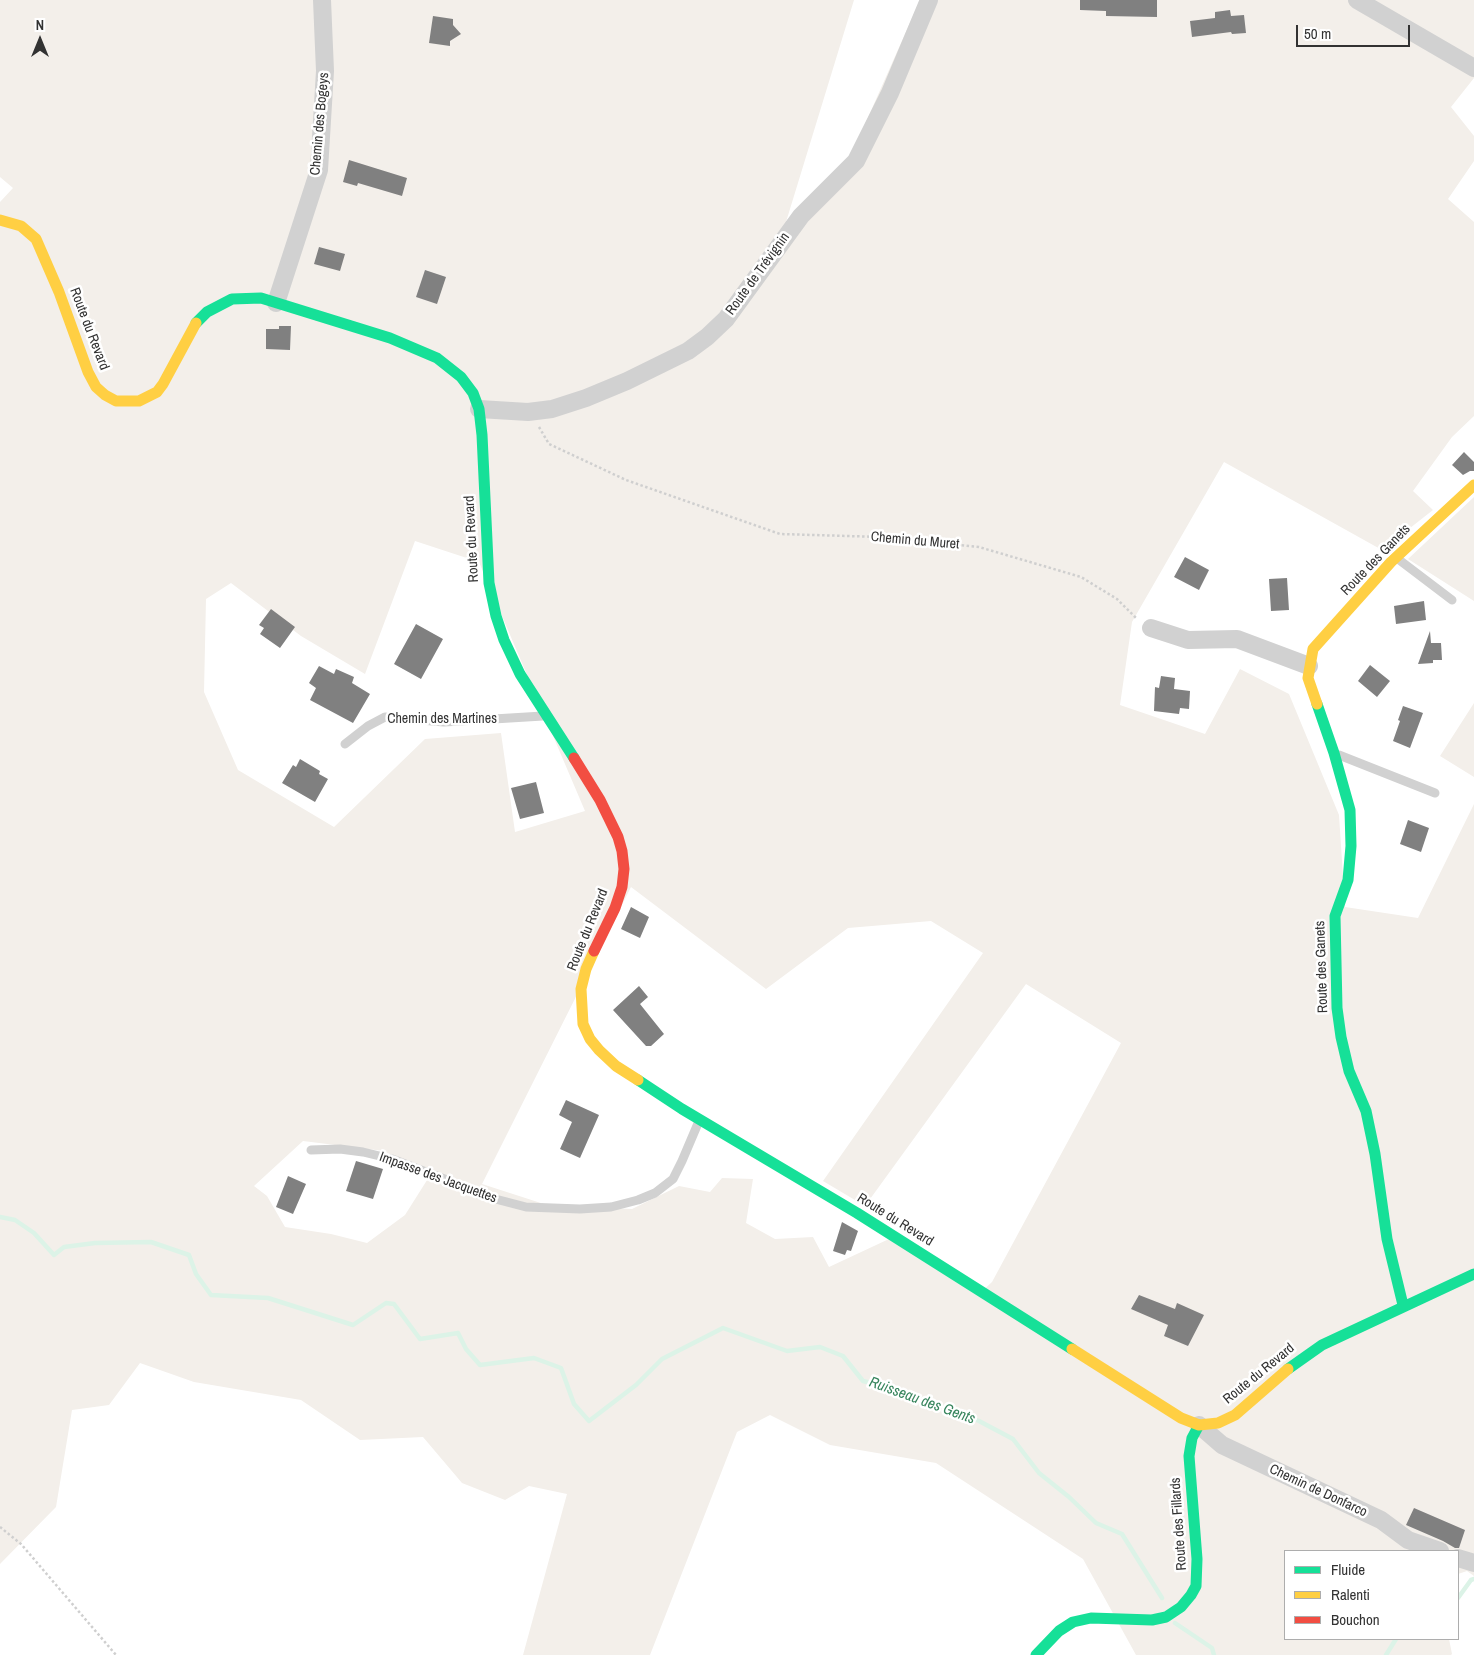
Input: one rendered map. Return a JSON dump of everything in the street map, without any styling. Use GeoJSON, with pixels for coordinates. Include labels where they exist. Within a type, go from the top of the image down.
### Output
{"type":"FeatureCollection","features":[{"type":"Feature","properties":{"kind":"main road","name":"Route du Revard"},"geometry":{"type":"LineString","coordinates":[[0,220],[21,226],[36,239],[59,292],[88,372],[96,387],[105,395],[116,400],[139,401],[157,392],[198,321],[207,312],[219,305],[232,300],[246,298],[261,298],[276,302],[390,338],[437,358],[462,377],[473,393],[479,409],[482,434],[489,583],[496,616],[504,640],[520,674],[600,800],[618,837],[624,869],[622,886],[615,908],[584,976],[581,989],[583,1024],[590,1039],[616,1066],[699,1119],[857,1213],[1173,1413],[1199,1426],[1218,1423],[1235,1415],[1298,1361],[1322,1345],[1403,1305],[1474,1274]]}},
{"type":"Feature","properties":{"kind":"main road","name":"Route des Ganets"},"geometry":{"type":"LineString","coordinates":[[1403,1305],[1387,1239],[1375,1154],[1366,1111],[1349,1071],[1341,1037],[1337,998],[1335,916],[1348,880],[1351,846],[1350,810],[1334,753],[1308,678],[1309,666],[1313,649],[1396,557],[1474,484]]}},
{"type":"Feature","properties":{"kind":"main road","name":"Route des Fillards"},"geometry":{"type":"LineString","coordinates":[[1036,1655],[1059,1631],[1073,1622],[1091,1618],[1152,1620],[1166,1618],[1181,1607],[1190,1595],[1196,1586],[1197,1559],[1189,1456],[1192,1438],[1199,1426]]}},
{"type":"Feature","properties":{"kind":"street","name":"Chemin des Bogeys"},"geometry":{"type":"LineString","coordinates":[[276,302],[319,170],[325,71],[322,0]]}},
{"type":"Feature","properties":{"kind":"street","name":"Route de Trévignin"},"geometry":{"type":"LineString","coordinates":[[479,409],[528,412],[552,409],[578,401],[635,377],[688,351],[707,337],[726,319],[801,216],[856,161],[890,93],[929,0]]}},
{"type":"Feature","properties":{"kind":"street"},"geometry":{"type":"LineString","coordinates":[[1357,0],[1474,68]]}},
{"type":"Feature","properties":{"kind":"street"},"geometry":{"type":"LineString","coordinates":[[1151,628],[1188,640],[1237,639],[1309,666]]}},
{"type":"Feature","properties":{"kind":"street","name":"Chemin de Donfarco"},"geometry":{"type":"LineString","coordinates":[[1199,1426],[1222,1445],[1381,1520],[1408,1540],[1437,1550]]}},
{"type":"Feature","properties":{"kind":"street"},"geometry":{"type":"LineString","coordinates":[[1459,1558],[1474,1563]]}},
{"type":"Feature","properties":{"kind":"lane"},"geometry":{"type":"LineString","coordinates":[[1396,557],[1452,600]]}},
{"type":"Feature","properties":{"kind":"lane","name":"Chemin des Martines"},"geometry":{"type":"LineString","coordinates":[[345,744],[368,726],[385,717],[444,722],[546,716]]}},
{"type":"Feature","properties":{"kind":"lane"},"geometry":{"type":"LineString","coordinates":[[1334,753],[1435,793]]}},
{"type":"Feature","properties":{"kind":"lane","name":"Impasse des Jacquettes"},"geometry":{"type":"LineString","coordinates":[[311,1150],[340,1149],[392,1159],[480,1195],[526,1206],[551,1209],[588,1208],[611,1206],[638,1200],[655,1193],[673,1179],[699,1119]]}},
{"type":"Feature","properties":{"kind":"path","name":"Chemin du Muret"},"geometry":{"type":"LineString","coordinates":[[528,412],[536,420],[549,444],[626,480],[724,515],[780,534],[881,537],[979,547],[1082,577],[1117,598],[1134,616],[1151,628]]}},
{"type":"Feature","properties":{"kind":"path"},"geometry":{"type":"LineString","coordinates":[[0,1527],[21,1544],[116,1655]]}},
{"type":"Feature","properties":{"kind":"shaded area"},"geometry":{"type":"Polygon","coordinates":[[[0,0],[854,0],[786,222],[850,158],[920,0],[1474,0],[1474,78],[1451,107],[1474,136],[1474,161],[1448,199],[1474,222],[1474,416],[1452,437],[1413,491],[1433,510],[1382,550],[1224,462],[1132,622],[1120,705],[1205,734],[1240,669],[1289,694],[1339,815],[1345,907],[1418,918],[1474,804],[1474,1576],[1467,1571],[1459,1574],[1459,1550],[1284,1550],[1284,1640],[1449,1640],[1451,1655],[1136,1655],[1083,1559],[936,1463],[830,1445],[770,1415],[737,1432],[650,1655],[523,1655],[567,1494],[529,1486],[505,1500],[462,1483],[423,1437],[360,1440],[301,1400],[194,1382],[140,1363],[109,1405],[72,1410],[56,1507],[0,1564],[0,202],[13,188],[0,177],[0,0]],[[415,541],[365,674],[301,636],[231,583],[206,599],[204,692],[238,770],[334,827],[425,739],[501,733],[515,832],[585,811],[479,562],[415,541]],[[631,887],[482,1184],[547,1205],[632,1209],[679,1186],[710,1192],[722,1178],[753,1179],[746,1223],[775,1239],[813,1237],[829,1267],[889,1239],[978,1295],[992,1282],[1121,1043],[1026,984],[865,1206],[823,1181],[983,953],[931,921],[848,928],[766,989],[631,887]],[[303,1141],[254,1186],[267,1196],[285,1227],[331,1234],[367,1243],[405,1215],[429,1177],[384,1151],[303,1141]]]}},
{"type":"Feature","properties":{"kind":"shaded area"},"geometry":{"type":"Polygon","coordinates":[[[1474,497],[1474,601],[1408,559],[1474,497]]]}},
{"type":"Feature","properties":{"kind":"shaded area"},"geometry":{"type":"Polygon","coordinates":[[[1474,703],[1474,777],[1440,756],[1474,703]]]}},
{"type":"Feature","properties":{"kind":"building"},"geometry":{"type":"Polygon","coordinates":[[[1080,0],[1157,0],[1157,17],[1106,16],[1106,11],[1080,10],[1080,0]]]}},
{"type":"Feature","properties":{"kind":"building"},"geometry":{"type":"Polygon","coordinates":[[[1230,10],[1231,16],[1244,15],[1246,33],[1232,34],[1231,32],[1192,37],[1190,21],[1215,18],[1215,12],[1230,10]]]}},
{"type":"Feature","properties":{"kind":"building"},"geometry":{"type":"Polygon","coordinates":[[[433,16],[453,19],[453,25],[461,34],[450,41],[450,46],[429,43],[433,16]]]}},
{"type":"Feature","properties":{"kind":"building"},"geometry":{"type":"Polygon","coordinates":[[[349,160],[407,178],[402,196],[358,183],[357,186],[343,182],[349,160]]]}},
{"type":"Feature","properties":{"kind":"building"},"geometry":{"type":"Polygon","coordinates":[[[319,247],[345,254],[340,271],[314,264],[319,247]]]}},
{"type":"Feature","properties":{"kind":"building"},"geometry":{"type":"Polygon","coordinates":[[[425,270],[446,277],[437,304],[416,297],[425,270]]]}},
{"type":"Feature","properties":{"kind":"building"},"geometry":{"type":"Polygon","coordinates":[[[279,326],[291,326],[290,350],[266,349],[266,329],[279,329],[279,326]]]}},
{"type":"Feature","properties":{"kind":"building"},"geometry":{"type":"Polygon","coordinates":[[[1464,452],[1474,462],[1474,471],[1463,475],[1452,465],[1464,452]]]}},
{"type":"Feature","properties":{"kind":"building"},"geometry":{"type":"Polygon","coordinates":[[[1185,557],[1209,570],[1199,590],[1174,577],[1185,557]]]}},
{"type":"Feature","properties":{"kind":"building"},"geometry":{"type":"Polygon","coordinates":[[[1287,578],[1289,610],[1271,611],[1269,579],[1287,578]]]}},
{"type":"Feature","properties":{"kind":"building"},"geometry":{"type":"Polygon","coordinates":[[[1424,601],[1426,620],[1396,624],[1394,606],[1424,601]]]}},
{"type":"Feature","properties":{"kind":"building"},"geometry":{"type":"Polygon","coordinates":[[[271,609],[295,627],[280,648],[260,634],[264,628],[259,625],[271,609]]]}},
{"type":"Feature","properties":{"kind":"building"},"geometry":{"type":"Polygon","coordinates":[[[416,624],[443,639],[421,679],[394,664],[416,624]]]}},
{"type":"Feature","properties":{"kind":"building"},"geometry":{"type":"Polygon","coordinates":[[[1430,631],[1431,643],[1441,643],[1442,660],[1418,664],[1430,631]]]}},
{"type":"Feature","properties":{"kind":"building"},"geometry":{"type":"Polygon","coordinates":[[[1370,665],[1390,681],[1377,697],[1358,681],[1370,665]]]}},
{"type":"Feature","properties":{"kind":"building"},"geometry":{"type":"Polygon","coordinates":[[[319,666],[334,674],[336,669],[354,677],[352,683],[370,694],[353,723],[310,700],[316,688],[309,683],[319,666]]]}},
{"type":"Feature","properties":{"kind":"building"},"geometry":{"type":"Polygon","coordinates":[[[1161,676],[1175,678],[1174,689],[1190,691],[1189,709],[1180,708],[1179,714],[1154,711],[1155,687],[1159,688],[1161,676]]]}},
{"type":"Feature","properties":{"kind":"building"},"geometry":{"type":"Polygon","coordinates":[[[1403,706],[1423,713],[1410,748],[1393,741],[1403,706]]]}},
{"type":"Feature","properties":{"kind":"building"},"geometry":{"type":"Polygon","coordinates":[[[300,759],[320,771],[319,774],[328,779],[315,802],[282,783],[293,765],[296,767],[300,759]]]}},
{"type":"Feature","properties":{"kind":"building"},"geometry":{"type":"Polygon","coordinates":[[[536,782],[544,813],[520,819],[511,788],[536,782]]]}},
{"type":"Feature","properties":{"kind":"building"},"geometry":{"type":"Polygon","coordinates":[[[1408,820],[1429,828],[1421,852],[1400,844],[1408,820]]]}},
{"type":"Feature","properties":{"kind":"building"},"geometry":{"type":"Polygon","coordinates":[[[631,907],[649,917],[640,938],[621,929],[631,907]]]}},
{"type":"Feature","properties":{"kind":"building"},"geometry":{"type":"Polygon","coordinates":[[[639,986],[648,997],[640,1004],[664,1034],[651,1046],[646,1046],[613,1010],[639,986]]]}},
{"type":"Feature","properties":{"kind":"building"},"geometry":{"type":"Polygon","coordinates":[[[566,1100],[599,1115],[580,1158],[560,1149],[572,1122],[559,1115],[566,1100]]]}},
{"type":"Feature","properties":{"kind":"building"},"geometry":{"type":"Polygon","coordinates":[[[356,1161],[383,1169],[373,1199],[346,1191],[356,1161]]]}},
{"type":"Feature","properties":{"kind":"building"},"geometry":{"type":"Polygon","coordinates":[[[288,1176],[306,1184],[293,1214],[276,1207],[288,1176]]]}},
{"type":"Feature","properties":{"kind":"building"},"geometry":{"type":"Polygon","coordinates":[[[842,1222],[858,1231],[851,1251],[847,1250],[845,1255],[833,1251],[842,1222]]]}},
{"type":"Feature","properties":{"kind":"building"},"geometry":{"type":"Polygon","coordinates":[[[1139,1295],[1175,1309],[1177,1303],[1204,1315],[1188,1346],[1164,1336],[1168,1325],[1131,1309],[1139,1295]]]}},
{"type":"Feature","properties":{"kind":"building"},"geometry":{"type":"Polygon","coordinates":[[[1414,1508],[1465,1530],[1459,1548],[1455,1548],[1406,1525],[1414,1508]]]}},
{"type":"Feature","properties":{"kind":"waterway","name":"Ruisseau des Gents"},"geometry":{"type":"LineString","coordinates":[[0,1217],[15,1220],[34,1233],[54,1255],[64,1247],[95,1243],[151,1242],[189,1255],[196,1274],[211,1295],[268,1298],[353,1325],[386,1303],[394,1304],[420,1339],[458,1333],[466,1349],[480,1365],[534,1358],[561,1368],[574,1404],[589,1421],[636,1385],[662,1359],[723,1328],[787,1351],[820,1347],[843,1356],[863,1381],[892,1388],[979,1421],[1013,1439],[1039,1473],[1069,1497],[1096,1523],[1122,1534],[1162,1598]]}},
{"type":"Feature","properties":{"kind":"waterway","name":"Ruisseau des Gents"},"geometry":{"type":"LineString","coordinates":[[1459,1597],[1471,1580],[1474,1579]]}},
{"type":"Feature","properties":{"kind":"waterway","name":"Ruisseau des Gents"},"geometry":{"type":"LineString","coordinates":[[1175,1623],[1212,1648],[1214,1655]]}},
{"type":"Feature","properties":{"kind":"waterway","name":"Ruisseau des Gents"},"geometry":{"type":"LineString","coordinates":[[1386,1655],[1395,1640]]}},
{"type":"Feature","properties":{"kind":"traffic: fast"},"geometry":{"type":"LineString","coordinates":[[196,323],[207,312],[232,299],[261,298],[390,338],[437,358],[461,377],[473,393],[479,409],[482,435],[489,583],[496,616],[504,640],[520,674],[574,758]]}},
{"type":"Feature","properties":{"kind":"traffic: fast"},"geometry":{"type":"LineString","coordinates":[[1317,704],[1334,753],[1350,810],[1351,846],[1348,880],[1335,916],[1337,1008],[1341,1037],[1349,1071],[1366,1111],[1375,1154],[1387,1239],[1403,1305]]}},
{"type":"Feature","properties":{"kind":"traffic: fast"},"geometry":{"type":"LineString","coordinates":[[638,1080],[682,1109],[857,1213],[1072,1349]]}},
{"type":"Feature","properties":{"kind":"traffic: fast"},"geometry":{"type":"LineString","coordinates":[[1288,1369],[1322,1345],[1474,1274]]}},
{"type":"Feature","properties":{"kind":"traffic: fast"},"geometry":{"type":"LineString","coordinates":[[1036,1655],[1059,1631],[1073,1622],[1091,1618],[1152,1620],[1166,1617],[1181,1607],[1191,1595],[1196,1586],[1197,1559],[1189,1456],[1192,1438],[1199,1425]]}},
{"type":"Feature","properties":{"kind":"traffic: slow"},"geometry":{"type":"LineString","coordinates":[[0,220],[21,226],[36,239],[59,292],[88,372],[96,387],[116,401],[139,401],[157,392],[196,323]]}},
{"type":"Feature","properties":{"kind":"traffic: slow"},"geometry":{"type":"LineString","coordinates":[[1317,704],[1308,678],[1313,649],[1391,562],[1474,485]]}},
{"type":"Feature","properties":{"kind":"traffic: slow"},"geometry":{"type":"LineString","coordinates":[[594,951],[586,969],[581,989],[583,1024],[590,1039],[599,1050],[616,1066],[638,1080]]}},
{"type":"Feature","properties":{"kind":"traffic: slow"},"geometry":{"type":"LineString","coordinates":[[1072,1349],[1181,1418],[1199,1425],[1218,1423],[1235,1415],[1288,1369]]}},
{"type":"Feature","properties":{"kind":"traffic: jam"},"geometry":{"type":"LineString","coordinates":[[574,758],[600,800],[618,837],[624,869],[622,887],[615,908],[594,951]]}}]}
